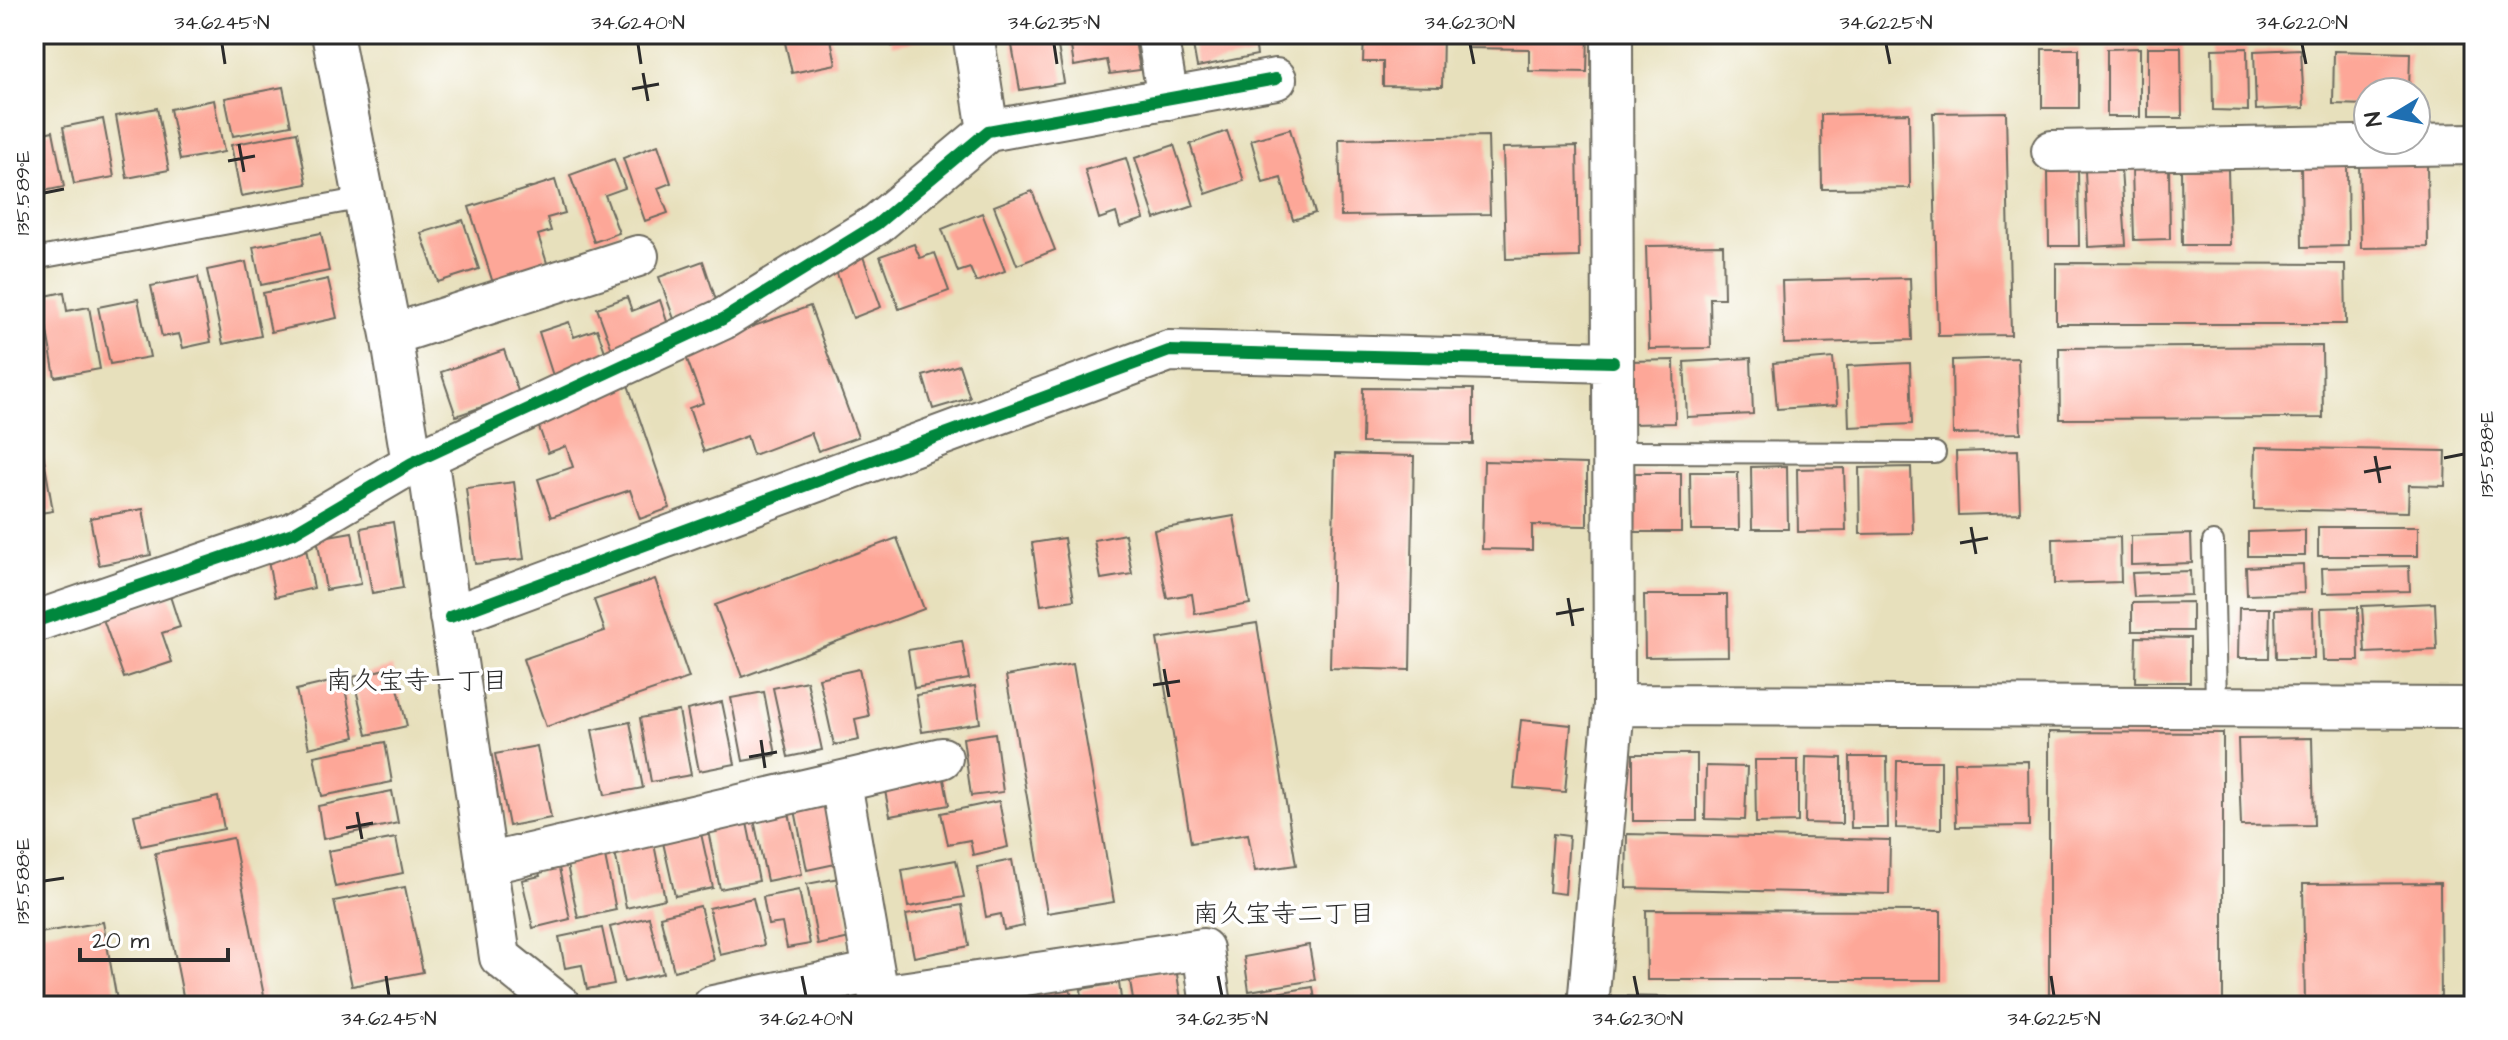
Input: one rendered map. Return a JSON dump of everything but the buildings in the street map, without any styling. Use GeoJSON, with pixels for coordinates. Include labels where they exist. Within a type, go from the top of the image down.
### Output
{"type":"FeatureCollection","features":[{"type":"Feature","properties":{"kind":"street"},"geometry":{"type":"LineString","coordinates":[[332,34],[450,617],[500,957],[561,1006]]}},
{"type":"Feature","properties":{"kind":"street"},"geometry":{"type":"LineString","coordinates":[[973,34],[988,131]]}},
{"type":"Feature","properties":{"kind":"street"},"geometry":{"type":"LineString","coordinates":[[1157,34],[1168,99]]}},
{"type":"Feature","properties":{"kind":"street"},"geometry":{"type":"LineString","coordinates":[[1588,1006],[1614,705],[1612,34]]}},
{"type":"Feature","properties":{"kind":"street"},"geometry":{"type":"LineString","coordinates":[[34,622],[293,533],[419,460],[723,319],[877,224],[988,131],[1276,79]]}},
{"type":"Feature","properties":{"kind":"street"},"geometry":{"type":"LineString","coordinates":[[2052,151],[2474,144]]}},
{"type":"Feature","properties":{"kind":"street"},"geometry":{"type":"LineString","coordinates":[[391,335],[638,256]]}},
{"type":"Feature","properties":{"kind":"street"},"geometry":{"type":"LineString","coordinates":[[450,617],[1169,351],[1613,362]]}},
{"type":"Feature","properties":{"kind":"street"},"geometry":{"type":"LineString","coordinates":[[1614,705],[2474,708]]}},
{"type":"Feature","properties":{"kind":"street"},"geometry":{"type":"LineString","coordinates":[[486,864],[942,758]]}},
{"type":"Feature","properties":{"kind":"street"},"geometry":{"type":"LineString","coordinates":[[841,783],[878,991]]}},
{"type":"Feature","properties":{"kind":"street"},"geometry":{"type":"LineString","coordinates":[[713,1006],[878,991],[1203,949],[1211,1006]]}},
{"type":"Feature","properties":{"kind":"lane"},"geometry":{"type":"LineString","coordinates":[[39,258],[364,198]]}},
{"type":"Feature","properties":{"kind":"lane"},"geometry":{"type":"LineString","coordinates":[[1613,452],[1935,453]]}},
{"type":"Feature","properties":{"kind":"lane"},"geometry":{"type":"LineString","coordinates":[[2213,542],[2216,707]]}},
{"type":"Feature","properties":{"kind":"cycle path"},"geometry":{"type":"LineString","coordinates":[[34,622],[293,533],[412,463],[723,319],[877,224],[988,131],[1276,79]]}},
{"type":"Feature","properties":{"kind":"cycle path"},"geometry":{"type":"LineString","coordinates":[[450,617],[1169,351],[1613,362]]}},
{"type":"Feature","properties":{"kind":"district","name":"南久宝寺一丁目"},"geometry":{"type":"Point","coordinates":[417,680]}},
{"type":"Feature","properties":{"kind":"district","name":"南久宝寺二丁目"},"geometry":{"type":"Point","coordinates":[1284,913]}}]}
